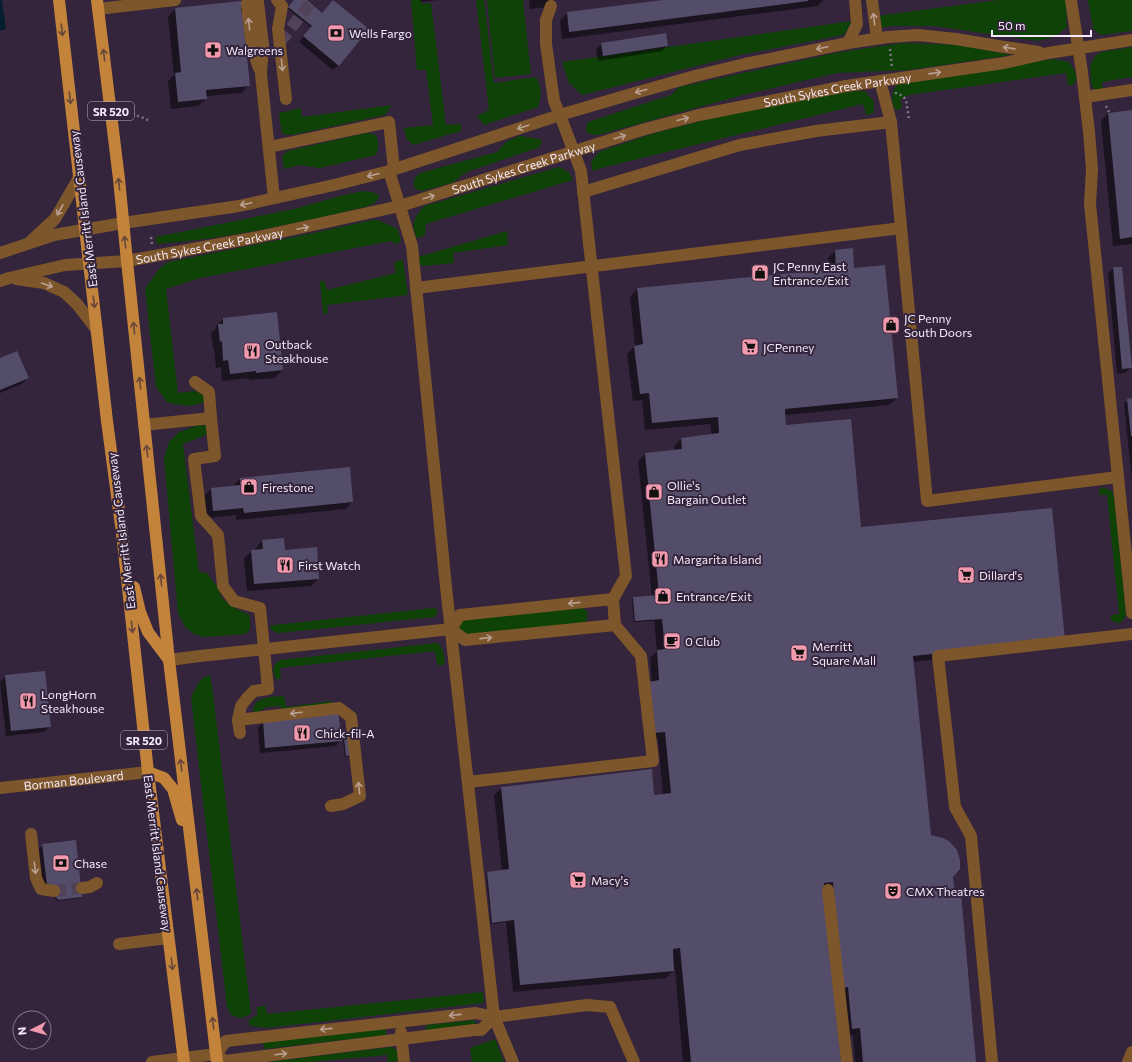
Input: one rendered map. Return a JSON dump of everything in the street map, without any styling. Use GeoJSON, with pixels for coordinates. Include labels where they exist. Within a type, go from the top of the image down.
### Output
{"type":"FeatureCollection","features":[{"type":"Feature","properties":{"kind":"main road","name":"East Merritt Island Causeway"},"geometry":{"type":"LineString","coordinates":[[59,0],[107,421],[122,533],[148,772],[184,1060]]}},
{"type":"Feature","properties":{"kind":"main road","name":"SR 520"},"geometry":{"type":"LineString","coordinates":[[98,4],[119,179],[169,660],[217,1058]]}},
{"type":"Feature","properties":{"kind":"main road"},"geometry":{"type":"LineString","coordinates":[[122,533],[140,612],[148,632],[169,660]]}},
{"type":"Feature","properties":{"kind":"main road"},"geometry":{"type":"LineString","coordinates":[[148,772],[164,778],[173,788],[192,853]]}},
{"type":"Feature","properties":{"kind":"street"},"geometry":{"type":"LineString","coordinates":[[98,4],[175,0]]}},
{"type":"Feature","properties":{"kind":"street"},"geometry":{"type":"LineString","coordinates":[[248,0],[247,4],[252,46],[261,74],[265,100],[274,198]]}},
{"type":"Feature","properties":{"kind":"street"},"geometry":{"type":"LineString","coordinates":[[257,0],[263,45],[261,74]]}},
{"type":"Feature","properties":{"kind":"street"},"geometry":{"type":"LineString","coordinates":[[277,0],[282,6],[278,29],[286,98]]}},
{"type":"Feature","properties":{"kind":"street"},"geometry":{"type":"LineString","coordinates":[[848,42],[857,24],[855,0]]}},
{"type":"Feature","properties":{"kind":"street"},"geometry":{"type":"LineString","coordinates":[[872,0],[882,38]]}},
{"type":"Feature","properties":{"kind":"street"},"geometry":{"type":"LineString","coordinates":[[1072,0],[1085,97],[1092,169],[1090,204],[1118,477],[1129,559],[1132,613]]}},
{"type":"Feature","properties":{"kind":"street"},"geometry":{"type":"LineString","coordinates":[[468,782],[653,761],[641,656],[615,625],[613,599],[626,576],[581,171],[554,101],[546,44],[546,20],[550,6]]}},
{"type":"Feature","properties":{"kind":"street","name":"South Sykes Creek Parkway"},"geometry":{"type":"LineString","coordinates":[[0,253],[54,236],[123,223],[239,206],[334,185],[392,170],[560,115],[628,95],[745,64],[848,42],[918,35],[956,39],[1048,53]]}},
{"type":"Feature","properties":{"kind":"street","name":"South Sykes Creek Parkway"},"geometry":{"type":"LineString","coordinates":[[5,280],[65,265],[127,261],[258,237],[400,206],[646,129],[699,115],[846,86],[1004,63],[1048,53],[1132,40]]}},
{"type":"Feature","properties":{"kind":"street"},"geometry":{"type":"LineString","coordinates":[[880,81],[891,122],[927,501],[1118,477]]}},
{"type":"Feature","properties":{"kind":"street"},"geometry":{"type":"LineString","coordinates":[[1085,97],[1132,90]]}},
{"type":"Feature","properties":{"kind":"street"},"geometry":{"type":"LineString","coordinates":[[269,147],[389,122],[392,170],[400,206],[412,246],[445,579],[494,1017],[513,1062]]}},
{"type":"Feature","properties":{"kind":"street"},"geometry":{"type":"LineString","coordinates":[[583,192],[740,145],[816,131],[891,122]]}},
{"type":"Feature","properties":{"kind":"street"},"geometry":{"type":"LineString","coordinates":[[28,243],[56,219],[80,176]]}},
{"type":"Feature","properties":{"kind":"street"},"geometry":{"type":"LineString","coordinates":[[416,288],[901,228]]}},
{"type":"Feature","properties":{"kind":"street"},"geometry":{"type":"LineString","coordinates":[[5,280],[44,283],[64,292],[77,304],[97,330]]}},
{"type":"Feature","properties":{"kind":"street"},"geometry":{"type":"LineString","coordinates":[[196,382],[209,392],[215,456],[194,459],[201,516],[218,536],[223,586],[234,601],[260,608],[268,689],[254,691],[246,698],[241,706],[238,720],[240,733]]}},
{"type":"Feature","properties":{"kind":"street"},"geometry":{"type":"LineString","coordinates":[[144,425],[211,418]]}},
{"type":"Feature","properties":{"kind":"street"},"geometry":{"type":"LineString","coordinates":[[451,629],[460,615],[613,599]]}},
{"type":"Feature","properties":{"kind":"street"},"geometry":{"type":"LineString","coordinates":[[169,660],[265,648],[451,629],[465,640],[615,625]]}},
{"type":"Feature","properties":{"kind":"street"},"geometry":{"type":"LineString","coordinates":[[992,1062],[971,836],[955,807],[938,656],[1132,634]]}},
{"type":"Feature","properties":{"kind":"street"},"geometry":{"type":"LineString","coordinates":[[238,720],[339,708],[351,717],[360,796],[343,804],[331,806]]}},
{"type":"Feature","properties":{"kind":"street","name":"Borman Boulevard"},"geometry":{"type":"LineString","coordinates":[[0,788],[148,772]]}},
{"type":"Feature","properties":{"kind":"street"},"geometry":{"type":"LineString","coordinates":[[31,834],[36,878],[41,889],[54,891]]}},
{"type":"Feature","properties":{"kind":"street"},"geometry":{"type":"LineString","coordinates":[[82,888],[90,887],[97,883]]}},
{"type":"Feature","properties":{"kind":"street"},"geometry":{"type":"LineString","coordinates":[[828,890],[847,1062]]}},
{"type":"Feature","properties":{"kind":"street"},"geometry":{"type":"LineString","coordinates":[[119,944],[168,938]]}},
{"type":"Feature","properties":{"kind":"street"},"geometry":{"type":"LineString","coordinates":[[217,1058],[226,1041],[476,1013],[494,1017],[586,1005],[610,1007],[634,1062]]}},
{"type":"Feature","properties":{"kind":"street"},"geometry":{"type":"LineString","coordinates":[[152,1062],[217,1058],[225,1061],[480,1030],[494,1017]]}},
{"type":"Feature","properties":{"kind":"street"},"geometry":{"type":"LineString","coordinates":[[400,1021],[404,1062]]}},
{"type":"Feature","properties":{"kind":"street"},"geometry":{"type":"LineString","coordinates":[[1127,1062],[1132,1052]]}},
{"type":"Feature","properties":{"kind":"path"},"geometry":{"type":"LineString","coordinates":[[882,38],[894,79],[896,93],[903,96],[906,100],[909,119]]}},
{"type":"Feature","properties":{"kind":"path"},"geometry":{"type":"LineString","coordinates":[[126,103],[126,111],[148,120]]}},
{"type":"Feature","properties":{"kind":"path"},"geometry":{"type":"LineString","coordinates":[[151,237],[152,244]]}},
{"type":"Feature","properties":{"kind":"green space"},"geometry":{"type":"Polygon","coordinates":[[[411,0],[421,0],[422,4],[431,3],[446,125],[461,124],[461,131],[413,145],[406,138],[404,128],[433,125],[426,70],[417,70],[411,0]]]}},
{"type":"Feature","properties":{"kind":"green space"},"geometry":{"type":"Polygon","coordinates":[[[476,0],[484,0],[494,83],[536,77],[541,92],[538,107],[484,125],[477,116],[489,110],[476,0]]]}},
{"type":"Feature","properties":{"kind":"green space"},"geometry":{"type":"Polygon","coordinates":[[[487,0],[523,0],[531,74],[495,78],[487,0]]]}},
{"type":"Feature","properties":{"kind":"green space"},"geometry":{"type":"Polygon","coordinates":[[[998,0],[1066,0],[1067,27],[1055,37],[1037,41],[935,26],[892,26],[878,28],[877,16],[998,0]]]}},
{"type":"Feature","properties":{"kind":"green space"},"geometry":{"type":"Polygon","coordinates":[[[1088,0],[1132,0],[1132,31],[1101,35],[1093,29],[1088,0]]]}},
{"type":"Feature","properties":{"kind":"green space"},"geometry":{"type":"Polygon","coordinates":[[[852,21],[844,35],[740,55],[582,95],[569,83],[562,62],[852,21]]]}},
{"type":"Feature","properties":{"kind":"green space"},"geometry":{"type":"Polygon","coordinates":[[[903,43],[958,45],[1012,55],[908,70],[837,73],[743,95],[598,135],[593,135],[586,132],[588,122],[671,95],[679,87],[840,52],[903,43]]]}},
{"type":"Feature","properties":{"kind":"green space"},"geometry":{"type":"Polygon","coordinates":[[[1132,47],[1132,77],[1102,82],[1103,90],[1097,91],[1094,89],[1091,84],[1090,66],[1095,56],[1101,52],[1132,47]]]}},
{"type":"Feature","properties":{"kind":"green space"},"geometry":{"type":"Polygon","coordinates":[[[1054,59],[1069,62],[1076,74],[1075,83],[1068,85],[1066,73],[909,95],[900,100],[902,107],[899,110],[895,109],[893,105],[893,92],[897,85],[905,80],[1054,59]]]}},
{"type":"Feature","properties":{"kind":"green space"},"geometry":{"type":"Polygon","coordinates":[[[847,91],[865,91],[874,102],[874,113],[866,115],[863,104],[593,171],[591,163],[596,155],[601,151],[655,133],[748,109],[847,91]]]}},
{"type":"Feature","properties":{"kind":"green space"},"geometry":{"type":"Polygon","coordinates":[[[392,105],[385,115],[292,135],[282,134],[279,113],[301,108],[302,117],[392,105]]]}},
{"type":"Feature","properties":{"kind":"green space"},"geometry":{"type":"Polygon","coordinates":[[[367,133],[376,135],[378,140],[378,150],[376,155],[320,168],[300,165],[284,169],[282,157],[287,151],[367,133]]]}},
{"type":"Feature","properties":{"kind":"green space"},"geometry":{"type":"Polygon","coordinates":[[[520,136],[539,139],[542,141],[540,147],[467,172],[452,183],[422,191],[415,189],[414,180],[420,173],[497,152],[507,141],[520,136]]]}},
{"type":"Feature","properties":{"kind":"green space"},"geometry":{"type":"Polygon","coordinates":[[[559,167],[569,172],[573,180],[426,224],[425,234],[422,237],[417,238],[414,229],[414,221],[424,206],[559,167]]]}},
{"type":"Feature","properties":{"kind":"green space"},"geometry":{"type":"Polygon","coordinates":[[[363,191],[373,192],[379,195],[377,200],[365,207],[288,224],[236,234],[183,242],[157,244],[156,237],[294,209],[363,191]]]}},
{"type":"Feature","properties":{"kind":"green space"},"geometry":{"type":"Polygon","coordinates":[[[378,220],[398,229],[401,240],[400,242],[395,244],[391,241],[200,278],[166,289],[178,393],[195,391],[205,396],[207,399],[203,403],[188,406],[167,402],[156,387],[145,289],[159,269],[168,262],[378,220]]]}},
{"type":"Feature","properties":{"kind":"green space"},"geometry":{"type":"Polygon","coordinates":[[[507,231],[508,245],[453,253],[454,263],[424,266],[419,265],[418,258],[421,256],[507,231]]]}},
{"type":"Feature","properties":{"kind":"green space"},"geometry":{"type":"Polygon","coordinates":[[[401,260],[403,261],[408,295],[327,305],[328,312],[324,314],[320,282],[322,280],[324,281],[327,290],[396,273],[394,264],[395,262],[401,260]]]}},
{"type":"Feature","properties":{"kind":"green space"},"geometry":{"type":"Polygon","coordinates":[[[199,425],[208,426],[210,433],[183,444],[199,572],[207,573],[219,589],[221,597],[231,606],[250,615],[250,629],[246,634],[204,637],[194,634],[186,628],[178,614],[164,458],[169,442],[179,432],[199,425]]]}},
{"type":"Feature","properties":{"kind":"green space"},"geometry":{"type":"Polygon","coordinates":[[[1103,487],[1111,491],[1114,496],[1126,614],[1120,623],[1114,622],[1111,619],[1111,615],[1119,614],[1107,495],[1099,495],[1100,489],[1103,487]]]}},
{"type":"Feature","properties":{"kind":"green space"},"geometry":{"type":"Polygon","coordinates":[[[581,607],[586,610],[588,614],[588,618],[585,623],[467,635],[457,630],[459,620],[581,607]]]}},
{"type":"Feature","properties":{"kind":"green space"},"geometry":{"type":"Polygon","coordinates":[[[433,608],[437,609],[437,614],[434,617],[279,633],[270,628],[270,626],[274,625],[433,608]]]}},
{"type":"Feature","properties":{"kind":"green space"},"geometry":{"type":"Polygon","coordinates":[[[437,643],[441,647],[444,654],[445,663],[442,665],[437,664],[435,651],[280,668],[281,679],[276,679],[274,673],[274,666],[280,660],[437,643]]]}},
{"type":"Feature","properties":{"kind":"green space"},"geometry":{"type":"Polygon","coordinates":[[[210,675],[251,1014],[242,1018],[232,1016],[227,1007],[191,698],[201,680],[210,675]]]}},
{"type":"Feature","properties":{"kind":"green space"},"geometry":{"type":"Polygon","coordinates":[[[284,696],[286,707],[331,701],[332,706],[282,711],[281,706],[266,707],[257,714],[253,712],[256,703],[260,700],[269,697],[284,696]]]}},
{"type":"Feature","properties":{"kind":"green space"},"geometry":{"type":"Polygon","coordinates":[[[483,992],[484,1003],[267,1028],[249,1025],[249,1020],[257,1015],[257,1007],[265,1006],[267,1014],[483,992]]]}},
{"type":"Feature","properties":{"kind":"green space"},"geometry":{"type":"Polygon","coordinates":[[[475,1020],[476,1024],[426,1030],[426,1025],[475,1020]]]}},
{"type":"Feature","properties":{"kind":"green space"},"geometry":{"type":"Polygon","coordinates":[[[386,1028],[386,1035],[264,1049],[263,1042],[386,1028]]]}},
{"type":"Feature","properties":{"kind":"green space"},"geometry":{"type":"Polygon","coordinates":[[[495,1039],[504,1062],[472,1062],[470,1048],[495,1039]]]}},
{"type":"Feature","properties":{"kind":"green space"},"geometry":{"type":"Polygon","coordinates":[[[392,1047],[399,1052],[398,1061],[388,1062],[387,1055],[310,1062],[267,1062],[392,1047]]]}},
{"type":"Feature","properties":{"kind":"water"},"geometry":{"type":"Polygon","coordinates":[[[0,0],[2,0],[6,29],[0,31],[0,0]]]}},
{"type":"Feature","properties":{"kind":"building","name":"Wells Fargo"},"geometry":{"type":"Polygon","coordinates":[[[294,0],[307,0],[322,13],[333,0],[369,29],[339,66],[303,36],[312,26],[288,7],[294,0]]]}},
{"type":"Feature","properties":{"kind":"building"},"geometry":{"type":"Polygon","coordinates":[[[663,0],[808,1],[569,32],[567,12],[663,0]]]}},
{"type":"Feature","properties":{"kind":"building","name":"Walgreens"},"geometry":{"type":"Polygon","coordinates":[[[241,1],[241,12],[257,16],[244,28],[250,86],[206,90],[207,99],[178,102],[175,73],[181,72],[175,8],[241,1]]]}},
{"type":"Feature","properties":{"kind":"building"},"geometry":{"type":"Polygon","coordinates":[[[666,33],[668,46],[603,56],[601,43],[666,33]]]}},
{"type":"Feature","properties":{"kind":"building"},"geometry":{"type":"Polygon","coordinates":[[[1132,110],[1132,237],[1120,239],[1108,113],[1132,110]]]}},
{"type":"Feature","properties":{"kind":"building","name":"Merritt Square Mall"},"geometry":{"type":"Polygon","coordinates":[[[853,248],[854,268],[885,265],[898,398],[785,409],[786,425],[851,419],[861,527],[1052,508],[1065,640],[913,656],[931,835],[949,841],[957,850],[960,860],[960,869],[953,877],[955,893],[961,893],[976,1062],[863,1062],[860,1028],[852,1029],[848,987],[843,988],[833,882],[824,883],[841,1062],[691,1062],[680,948],[673,949],[674,971],[520,985],[514,920],[492,923],[487,872],[509,869],[501,787],[652,769],[654,795],[671,793],[665,732],[654,733],[649,682],[659,680],[657,650],[665,649],[662,619],[635,621],[633,597],[659,595],[645,453],[682,449],[681,438],[719,433],[718,417],[652,423],[649,393],[640,394],[634,346],[643,344],[637,288],[836,269],[835,250],[853,248]]]}},
{"type":"Feature","properties":{"kind":"building"},"geometry":{"type":"Polygon","coordinates":[[[1113,267],[1122,267],[1132,368],[1122,369],[1113,267]]]}},
{"type":"Feature","properties":{"kind":"building","name":"Outback Steakhouse"},"geometry":{"type":"Polygon","coordinates":[[[277,312],[283,370],[230,374],[228,360],[223,361],[222,341],[220,342],[218,324],[223,324],[223,318],[277,312]]]}},
{"type":"Feature","properties":{"kind":"building"},"geometry":{"type":"Polygon","coordinates":[[[17,351],[29,378],[0,390],[0,358],[17,351]]]}},
{"type":"Feature","properties":{"kind":"building"},"geometry":{"type":"Polygon","coordinates":[[[1132,398],[1132,436],[1131,436],[1127,399],[1132,398]]]}},
{"type":"Feature","properties":{"kind":"building"},"geometry":{"type":"Polygon","coordinates":[[[350,467],[353,502],[244,513],[243,508],[213,511],[211,488],[240,485],[240,478],[350,467]]]}},
{"type":"Feature","properties":{"kind":"building","name":"First Watch"},"geometry":{"type":"Polygon","coordinates":[[[284,538],[285,550],[317,547],[319,579],[254,584],[251,550],[263,549],[262,540],[284,538]]]}},
{"type":"Feature","properties":{"kind":"building","name":"LongHorn Steakhouse"},"geometry":{"type":"Polygon","coordinates":[[[45,671],[51,727],[11,731],[5,675],[45,671]]]}},
{"type":"Feature","properties":{"kind":"building","name":"Chick-fil-A"},"geometry":{"type":"Polygon","coordinates":[[[338,711],[342,741],[265,748],[263,721],[338,711]]]}},
{"type":"Feature","properties":{"kind":"building"},"geometry":{"type":"Polygon","coordinates":[[[359,729],[361,754],[346,756],[343,730],[359,729]]]}},
{"type":"Feature","properties":{"kind":"building","name":"Chase"},"geometry":{"type":"Polygon","coordinates":[[[76,840],[82,897],[58,900],[47,885],[42,844],[76,840]]]}},
{"type":"Feature","properties":{"kind":"tunnel"},"geometry":{"type":"LineString","coordinates":[[280,42],[313,0]]}},
{"type":"Feature","properties":{"kind":"tunnel"},"geometry":{"type":"LineString","coordinates":[[54,891],[82,888]]}},
{"type":"Feature","properties":{"kind":"place","name":"Wells Fargo"},"geometry":{"type":"Point","coordinates":[336,33]}},
{"type":"Feature","properties":{"kind":"place","name":"Walgreens"},"geometry":{"type":"Point","coordinates":[213,50]}},
{"type":"Feature","properties":{"kind":"place","name":"JC Penny East Entrance/Exit"},"geometry":{"type":"Point","coordinates":[760,273]}},
{"type":"Feature","properties":{"kind":"place","name":"JC Penny South Doors"},"geometry":{"type":"Point","coordinates":[891,325]}},
{"type":"Feature","properties":{"kind":"place","name":"JCPenney"},"geometry":{"type":"Point","coordinates":[750,347]}},
{"type":"Feature","properties":{"kind":"place","name":"Outback Steakhouse"},"geometry":{"type":"Point","coordinates":[252,351]}},
{"type":"Feature","properties":{"kind":"place","name":"Firestone"},"geometry":{"type":"Point","coordinates":[249,487]}},
{"type":"Feature","properties":{"kind":"place","name":"Ollie's Bargain Outlet"},"geometry":{"type":"Point","coordinates":[654,492]}},
{"type":"Feature","properties":{"kind":"place","name":"Margarita Island"},"geometry":{"type":"Point","coordinates":[660,559]}},
{"type":"Feature","properties":{"kind":"place","name":"First Watch"},"geometry":{"type":"Point","coordinates":[285,565]}},
{"type":"Feature","properties":{"kind":"place","name":"Dillard's"},"geometry":{"type":"Point","coordinates":[966,575]}},
{"type":"Feature","properties":{"kind":"place","name":"Entrance/Exit"},"geometry":{"type":"Point","coordinates":[663,596]}},
{"type":"Feature","properties":{"kind":"place","name":"0 Club"},"geometry":{"type":"Point","coordinates":[672,641]}},
{"type":"Feature","properties":{"kind":"place","name":"Merritt Square Mall"},"geometry":{"type":"Point","coordinates":[799,653]}},
{"type":"Feature","properties":{"kind":"place","name":"LongHorn Steakhouse"},"geometry":{"type":"Point","coordinates":[28,701]}},
{"type":"Feature","properties":{"kind":"place","name":"Chick-fil-A"},"geometry":{"type":"Point","coordinates":[302,733]}},
{"type":"Feature","properties":{"kind":"place","name":"Chase"},"geometry":{"type":"Point","coordinates":[61,863]}},
{"type":"Feature","properties":{"kind":"place","name":"Macy's"},"geometry":{"type":"Point","coordinates":[578,880]}},
{"type":"Feature","properties":{"kind":"place","name":"CMX Theatres"},"geometry":{"type":"Point","coordinates":[893,891]}}]}
